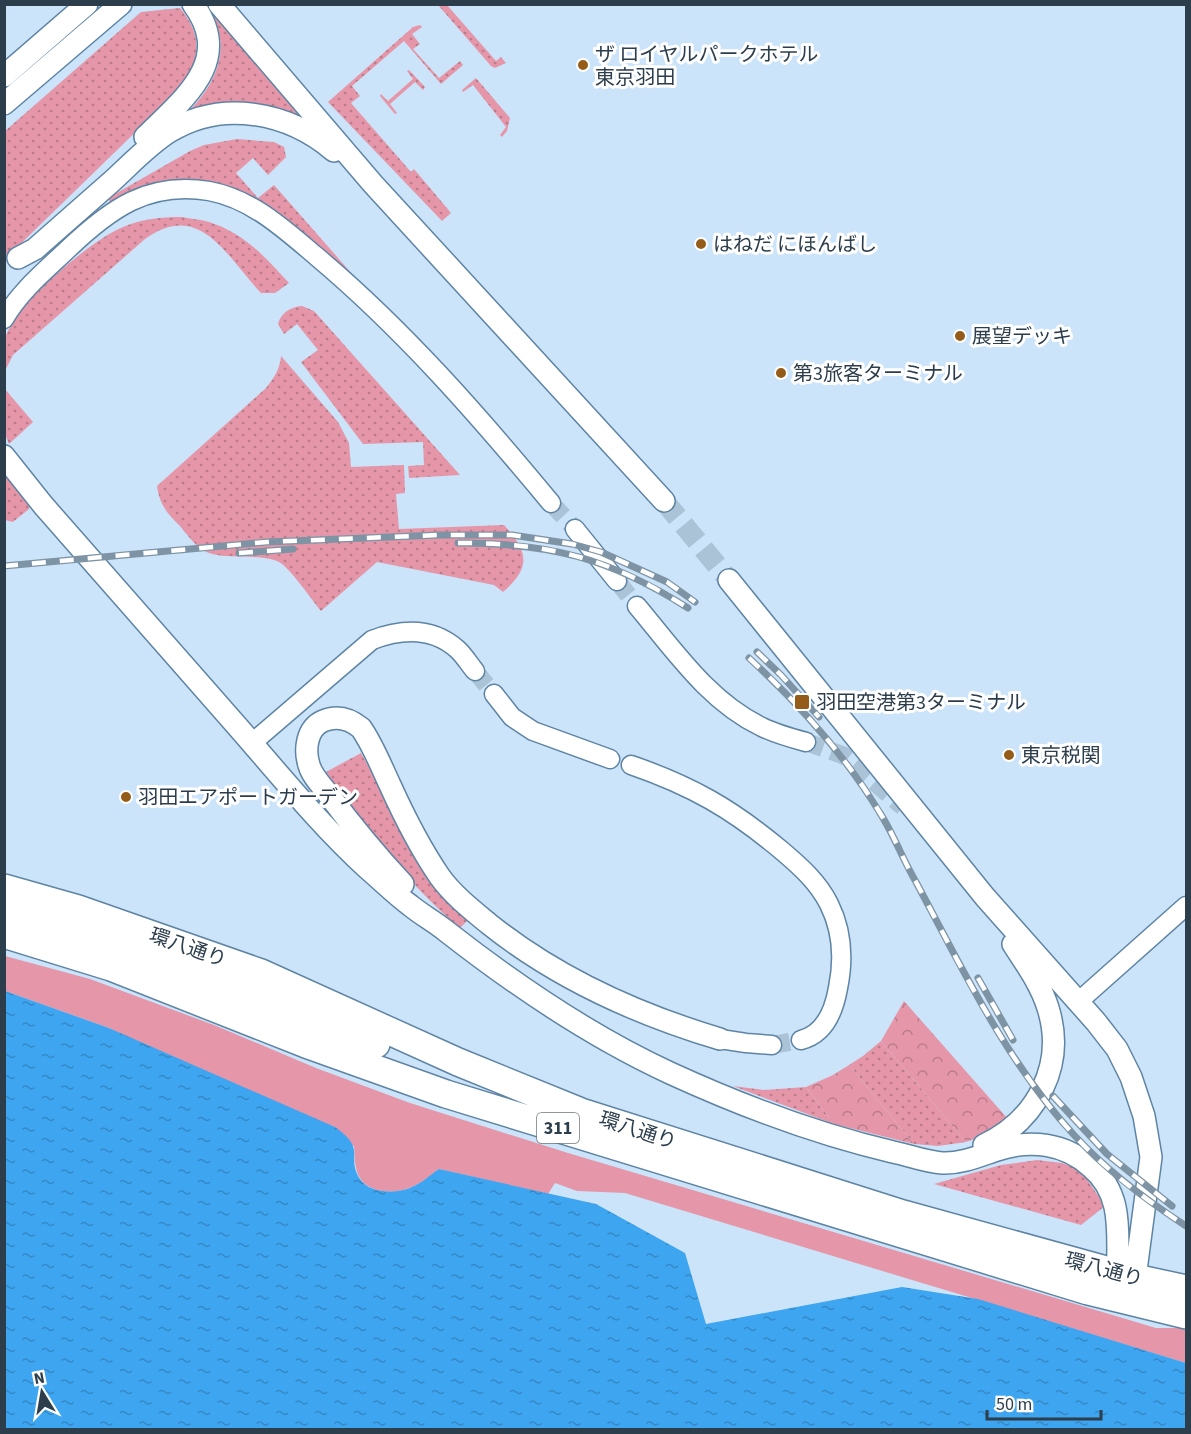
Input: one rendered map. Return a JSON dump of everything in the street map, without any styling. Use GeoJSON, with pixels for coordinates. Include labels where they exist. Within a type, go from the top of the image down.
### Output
{"type":"FeatureCollection","features":[{"type":"Feature","properties":{"kind":"main road","name":"環八通り"},"geometry":{"type":"LineString","coordinates":[[4,888],[78,909],[261,973],[523,1090],[581,1112],[816,1188],[986,1238],[1124,1283]]}},
{"type":"Feature","properties":{"kind":"main road"},"geometry":{"type":"LineString","coordinates":[[4,912],[75,932],[418,1060],[523,1090]]}},
{"type":"Feature","properties":{"kind":"main road","name":"環八通り"},"geometry":{"type":"LineString","coordinates":[[4,934],[111,967],[306,1044],[446,1094],[1124,1283],[1186,1289]]}},
{"type":"Feature","properties":{"kind":"main road"},"geometry":{"type":"LineString","coordinates":[[239,992],[446,1094]]}},
{"type":"Feature","properties":{"kind":"main road","name":"311"},"geometry":{"type":"LineString","coordinates":[[1124,1283],[1186,1315]]}},
{"type":"Feature","properties":{"kind":"street"},"geometry":{"type":"LineString","coordinates":[[4,76],[87,4]]}},
{"type":"Feature","properties":{"kind":"street"},"geometry":{"type":"LineString","coordinates":[[4,104],[121,4]]}},
{"type":"Feature","properties":{"kind":"street"},"geometry":{"type":"LineString","coordinates":[[11,265],[29,242],[146,136],[198,82],[206,63],[209,44],[205,25],[193,4]]}},
{"type":"Feature","properties":{"kind":"street"},"geometry":{"type":"LineString","coordinates":[[219,4],[373,184],[664,501]]}},
{"type":"Feature","properties":{"kind":"street"},"geometry":{"type":"LineString","coordinates":[[11,265],[34,249],[162,137],[185,124],[210,116],[243,113],[270,117],[292,124],[324,143],[373,184]]}},
{"type":"Feature","properties":{"kind":"street"},"geometry":{"type":"LineString","coordinates":[[4,319],[14,303],[34,282],[95,224],[116,208],[167,190],[201,190],[236,198],[260,212],[298,241],[372,306],[501,443],[551,503]]}},
{"type":"Feature","properties":{"kind":"street"},"geometry":{"type":"LineString","coordinates":[[7,456],[43,504],[308,808],[366,868],[408,905],[506,976],[622,1048],[668,1072],[749,1107],[864,1145],[940,1163],[957,1162],[1009,1146],[1027,1143],[1044,1144],[1073,1154],[1098,1173],[1116,1204],[1124,1283]]}},
{"type":"Feature","properties":{"kind":"street"},"geometry":{"type":"LineString","coordinates":[[575,529],[617,581]]}},
{"type":"Feature","properties":{"kind":"street"},"geometry":{"type":"LineString","coordinates":[[729,580],[801,666],[928,828],[1116,1049],[1131,1077],[1144,1116],[1151,1157],[1124,1283]]}},
{"type":"Feature","properties":{"kind":"street"},"geometry":{"type":"LineString","coordinates":[[637,606],[717,697],[762,727],[806,742]]}},
{"type":"Feature","properties":{"kind":"street"},"geometry":{"type":"LineString","coordinates":[[252,743],[372,640],[384,635],[412,631],[427,633],[456,649],[475,671]]}},
{"type":"Feature","properties":{"kind":"street"},"geometry":{"type":"LineString","coordinates":[[494,694],[513,717],[533,731],[610,759]]}},
{"type":"Feature","properties":{"kind":"street"},"geometry":{"type":"LineString","coordinates":[[434,922],[414,895],[337,806],[309,767],[308,739],[313,727],[322,721],[335,717],[354,722],[361,728],[422,847],[441,879],[470,909],[534,957],[569,979],[680,1027],[720,1039],[772,1045]]}},
{"type":"Feature","properties":{"kind":"street"},"geometry":{"type":"LineString","coordinates":[[631,765],[672,779],[707,796],[742,819],[800,866],[822,891],[836,920],[841,938],[843,960],[837,995],[824,1027],[812,1037],[801,1040]]}},
{"type":"Feature","properties":{"kind":"street"},"geometry":{"type":"LineString","coordinates":[[903,807],[928,828]]}},
{"type":"Feature","properties":{"kind":"street"},"geometry":{"type":"LineString","coordinates":[[914,1157],[962,1152],[995,1140],[1022,1119],[1043,1090],[1048,1075],[1053,1040],[1049,1009],[1032,975],[985,897]]}},
{"type":"Feature","properties":{"kind":"street"},"geometry":{"type":"LineString","coordinates":[[1078,1002],[1186,906]]}},
{"type":"Feature","properties":{"kind":"green space"},"geometry":{"type":"Polygon","coordinates":[[[205,5],[310,121],[281,109],[259,105],[192,112],[191,109],[201,98],[215,73],[221,46],[214,18],[205,5]]]}},
{"type":"Feature","properties":{"kind":"green space"},"geometry":{"type":"Polygon","coordinates":[[[438,5],[447,5],[496,61],[501,57],[506,63],[495,68],[491,66],[438,5]]]}},
{"type":"Feature","properties":{"kind":"green space"},"geometry":{"type":"Polygon","coordinates":[[[180,8],[192,27],[196,45],[194,64],[185,84],[5,259],[5,131],[141,12],[180,8]]]}},
{"type":"Feature","properties":{"kind":"green space"},"geometry":{"type":"Polygon","coordinates":[[[420,25],[422,27],[412,34],[420,44],[413,49],[439,78],[460,61],[463,65],[441,84],[404,41],[352,86],[360,96],[351,103],[411,172],[414,169],[451,213],[442,221],[328,102],[413,27],[420,25]]]}},
{"type":"Feature","properties":{"kind":"green space"},"geometry":{"type":"Polygon","coordinates":[[[409,70],[425,87],[423,90],[415,82],[390,104],[397,113],[395,114],[380,96],[381,94],[388,101],[413,79],[407,71],[409,70]]]}},
{"type":"Feature","properties":{"kind":"green space"},"geometry":{"type":"Polygon","coordinates":[[[476,78],[510,118],[507,131],[502,137],[500,135],[506,127],[473,85],[463,92],[462,90],[476,78]]]}},
{"type":"Feature","properties":{"kind":"green space"},"geometry":{"type":"Polygon","coordinates":[[[237,139],[274,142],[284,147],[286,157],[268,175],[253,158],[236,173],[258,198],[274,185],[359,284],[275,212],[247,195],[218,184],[186,181],[150,186],[110,202],[108,198],[190,151],[204,145],[237,139]]]}},
{"type":"Feature","properties":{"kind":"green space"},"geometry":{"type":"Polygon","coordinates":[[[182,217],[209,222],[243,239],[289,283],[275,293],[261,293],[211,238],[197,229],[182,225],[164,228],[145,239],[13,355],[5,371],[4,343],[11,325],[55,275],[92,245],[123,227],[152,219],[182,217]]]}},
{"type":"Feature","properties":{"kind":"green space"},"geometry":{"type":"Polygon","coordinates":[[[302,306],[314,311],[460,475],[409,478],[408,466],[424,465],[423,442],[363,444],[301,362],[318,350],[297,324],[284,334],[278,324],[287,311],[302,306]]]}},
{"type":"Feature","properties":{"kind":"green space"},"geometry":{"type":"Polygon","coordinates":[[[281,356],[338,422],[349,443],[351,467],[404,465],[405,493],[396,494],[399,529],[504,525],[518,543],[523,559],[519,575],[503,592],[494,585],[377,562],[321,611],[279,562],[270,559],[218,555],[209,553],[195,544],[164,508],[157,486],[266,388],[276,373],[281,356]]]}},
{"type":"Feature","properties":{"kind":"green space"},"geometry":{"type":"Polygon","coordinates":[[[4,388],[33,422],[9,444],[5,434],[4,388]]]}},
{"type":"Feature","properties":{"kind":"green space"},"geometry":{"type":"Polygon","coordinates":[[[4,472],[30,500],[29,509],[13,522],[5,520],[4,472]]]}},
{"type":"Feature","properties":{"kind":"green space"},"geometry":{"type":"Polygon","coordinates":[[[361,753],[432,883],[443,898],[468,920],[460,928],[405,874],[356,814],[326,772],[361,753]]]}},
{"type":"Feature","properties":{"kind":"green space"},"geometry":{"type":"Polygon","coordinates":[[[5,956],[90,979],[214,1025],[316,1068],[410,1103],[568,1153],[1156,1328],[1186,1328],[1186,1363],[625,1193],[577,1191],[555,1183],[548,1194],[439,1169],[406,1189],[376,1190],[364,1183],[358,1174],[354,1146],[109,1028],[5,991],[5,956]]]}},
{"type":"Feature","properties":{"kind":"green space"},"geometry":{"type":"Polygon","coordinates":[[[904,1001],[1008,1119],[989,1133],[966,1142],[881,1041],[904,1001]]]}},
{"type":"Feature","properties":{"kind":"green space"},"geometry":{"type":"Polygon","coordinates":[[[881,1041],[966,1142],[938,1146],[914,1144],[849,1065],[881,1041]]]}},
{"type":"Feature","properties":{"kind":"green space"},"geometry":{"type":"Polygon","coordinates":[[[849,1065],[914,1144],[834,1124],[806,1087],[849,1065]]]}},
{"type":"Feature","properties":{"kind":"green space"},"geometry":{"type":"Polygon","coordinates":[[[733,1086],[764,1090],[806,1087],[834,1124],[733,1086]]]}},
{"type":"Feature","properties":{"kind":"green space"},"geometry":{"type":"Polygon","coordinates":[[[1037,1160],[1062,1163],[1080,1169],[1105,1206],[1081,1225],[934,1184],[1001,1165],[1037,1160]]]}},
{"type":"Feature","properties":{"kind":"water"},"geometry":{"type":"Polygon","coordinates":[[[5,991],[109,1028],[335,1127],[351,1142],[356,1171],[364,1184],[370,1188],[399,1191],[419,1183],[439,1169],[596,1204],[685,1253],[706,1324],[902,1287],[978,1299],[1186,1363],[1186,1429],[5,1429],[5,991]]]}},
{"type":"Feature","properties":{"kind":"tunnel"},"geometry":{"type":"LineString","coordinates":[[664,501],[729,580]]}},
{"type":"Feature","properties":{"kind":"tunnel"},"geometry":{"type":"LineString","coordinates":[[551,503],[575,529]]}},
{"type":"Feature","properties":{"kind":"tunnel"},"geometry":{"type":"LineString","coordinates":[[617,581],[637,606]]}},
{"type":"Feature","properties":{"kind":"tunnel"},"geometry":{"type":"LineString","coordinates":[[475,671],[494,694]]}},
{"type":"Feature","properties":{"kind":"tunnel"},"geometry":{"type":"LineString","coordinates":[[806,742],[845,756],[903,807]]}},
{"type":"Feature","properties":{"kind":"tunnel"},"geometry":{"type":"LineString","coordinates":[[772,1045],[801,1040]]}},
{"type":"Feature","properties":{"kind":"railway"},"geometry":{"type":"LineString","coordinates":[[4,566],[267,542],[439,535],[512,535],[572,544],[601,552],[667,582],[695,602]]}},
{"type":"Feature","properties":{"kind":"railway"},"geometry":{"type":"LineString","coordinates":[[458,543],[522,546],[578,557],[605,565],[632,577],[688,608]]}},
{"type":"Feature","properties":{"kind":"railway"},"geometry":{"type":"LineString","coordinates":[[239,553],[293,549]]}},
{"type":"Feature","properties":{"kind":"railway"},"geometry":{"type":"LineString","coordinates":[[757,652],[819,717]]}},
{"type":"Feature","properties":{"kind":"railway"},"geometry":{"type":"LineString","coordinates":[[749,658],[786,693],[820,731],[852,771],[880,813],[987,1014],[1027,1077],[1074,1135],[1113,1173],[1186,1226]]}},
{"type":"Feature","properties":{"kind":"railway"},"geometry":{"type":"LineString","coordinates":[[978,978],[1013,1040]]}},
{"type":"Feature","properties":{"kind":"railway"},"geometry":{"type":"LineString","coordinates":[[1053,1096],[1107,1154],[1172,1206]]}},
{"type":"Feature","properties":{"kind":"place","name":"ザ ロイヤルパークホテル 東京羽田"},"geometry":{"type":"Point","coordinates":[583,65]}},
{"type":"Feature","properties":{"kind":"place","name":"はねだ にほんばし"},"geometry":{"type":"Point","coordinates":[701,244]}},
{"type":"Feature","properties":{"kind":"place","name":"展望デッキ"},"geometry":{"type":"Point","coordinates":[960,336]}},
{"type":"Feature","properties":{"kind":"place","name":"第3旅客ターミナル"},"geometry":{"type":"Point","coordinates":[781,373]}},
{"type":"Feature","properties":{"kind":"place","name":"羽田空港第3ターミナル"},"geometry":{"type":"Point","coordinates":[802,702]}},
{"type":"Feature","properties":{"kind":"place","name":"東京税関"},"geometry":{"type":"Point","coordinates":[1009,755]}},
{"type":"Feature","properties":{"kind":"place","name":"羽田エアポートガーデン"},"geometry":{"type":"Point","coordinates":[126,797]}}]}
